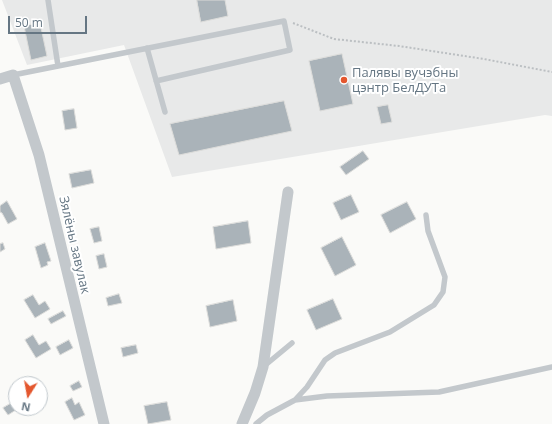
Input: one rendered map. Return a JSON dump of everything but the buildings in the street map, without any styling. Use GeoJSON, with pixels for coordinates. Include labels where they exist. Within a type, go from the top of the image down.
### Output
{"type":"FeatureCollection","features":[{"type":"Feature","properties":{"kind":"street"},"geometry":{"type":"LineString","coordinates":[[0,79],[13,75]]}},
{"type":"Feature","properties":{"kind":"street","name":"Зялёны завулак"},"geometry":{"type":"LineString","coordinates":[[13,75],[39,155],[104,424]]}},
{"type":"Feature","properties":{"kind":"street"},"geometry":{"type":"LineString","coordinates":[[242,424],[255,393],[263,367],[288,192]]}},
{"type":"Feature","properties":{"kind":"lane"},"geometry":{"type":"LineString","coordinates":[[48,0],[58,66]]}},
{"type":"Feature","properties":{"kind":"lane"},"geometry":{"type":"LineString","coordinates":[[13,75],[284,21],[290,50],[156,81]]}},
{"type":"Feature","properties":{"kind":"lane"},"geometry":{"type":"LineString","coordinates":[[146,48],[165,112]]}},
{"type":"Feature","properties":{"kind":"lane"},"geometry":{"type":"LineString","coordinates":[[256,424],[267,415],[295,400],[307,387],[325,360],[335,354],[390,332],[434,304],[443,292],[445,277],[428,231],[426,215]]}},
{"type":"Feature","properties":{"kind":"lane"},"geometry":{"type":"LineString","coordinates":[[263,367],[292,343]]}},
{"type":"Feature","properties":{"kind":"lane"},"geometry":{"type":"LineString","coordinates":[[295,400],[327,396],[439,392],[552,367]]}},
{"type":"Feature","properties":{"kind":"path"},"geometry":{"type":"LineString","coordinates":[[284,21],[302,25],[334,39],[407,47],[484,59],[552,72]]}},
{"type":"Feature","properties":{"kind":"shaded area","name":"Палявы вучэбны цэнтр БелДУТа"},"geometry":{"type":"Polygon","coordinates":[[[2,0],[552,0],[552,116],[545,115],[172,177],[124,45],[27,65],[2,0]]]}},
{"type":"Feature","properties":{"kind":"place","name":"Палявы вучэбны цэнтр БелДУТа"},"geometry":{"type":"Point","coordinates":[344,80]}}]}
